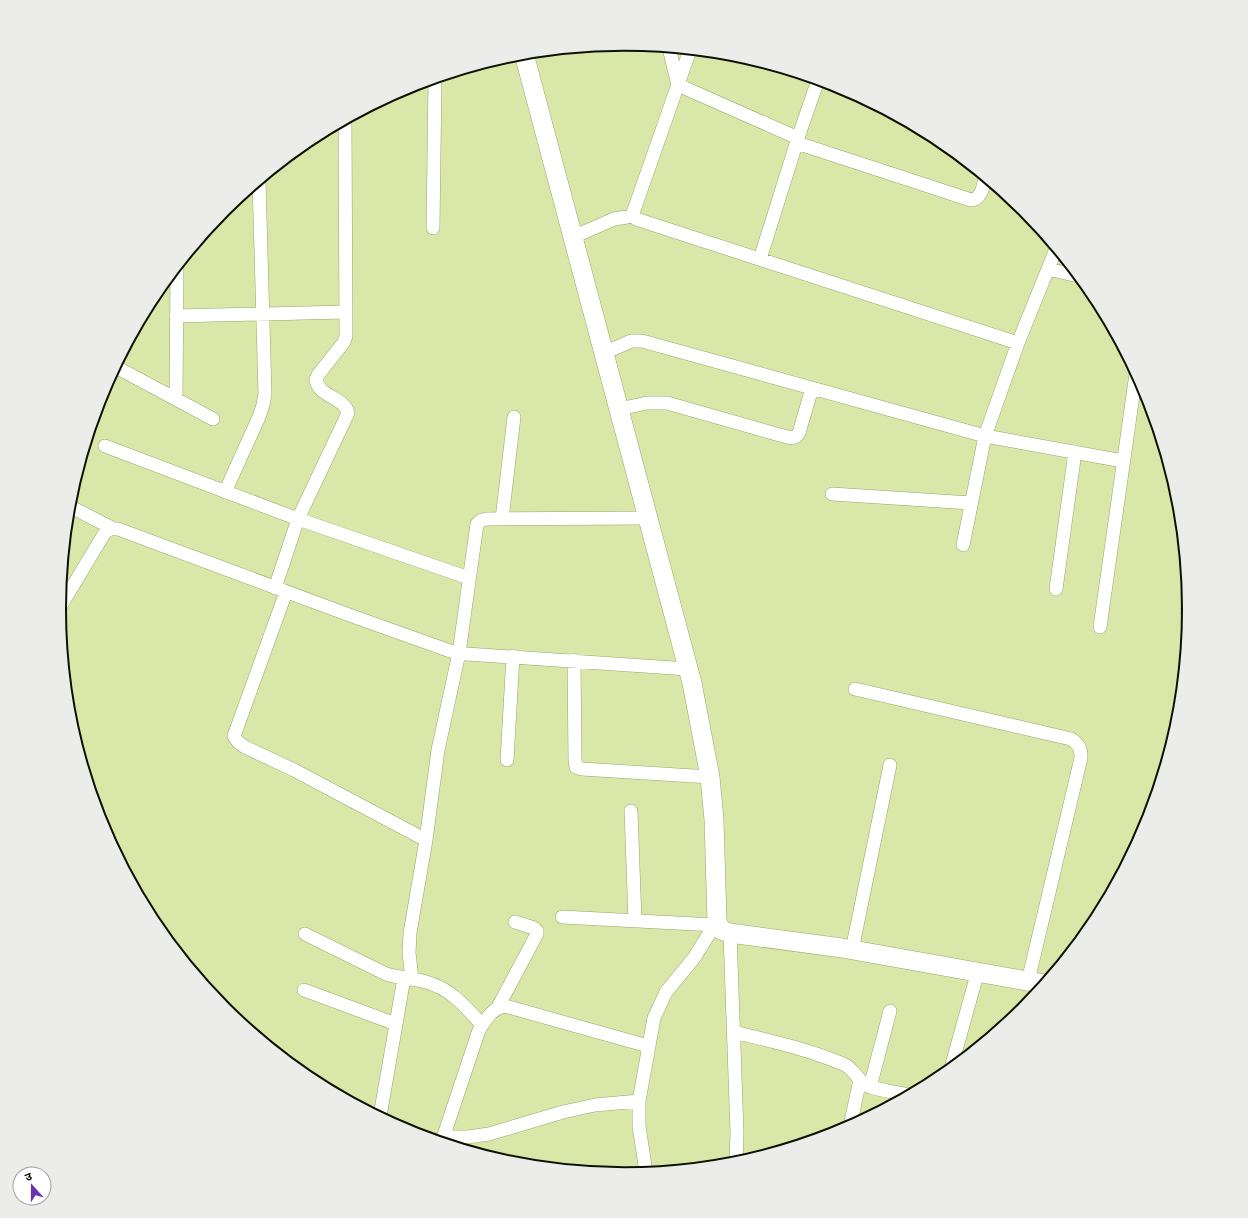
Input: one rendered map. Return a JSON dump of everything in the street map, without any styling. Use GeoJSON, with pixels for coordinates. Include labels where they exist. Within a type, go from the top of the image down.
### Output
{"type":"FeatureCollection","features":[{"type":"Feature","properties":{"kind":"street"},"geometry":{"type":"LineString","coordinates":[[670,53],[678,85]]}},
{"type":"Feature","properties":{"kind":"street"},"geometry":{"type":"LineString","coordinates":[[633,216],[688,55]]}},
{"type":"Feature","properties":{"kind":"street"},"geometry":{"type":"LineString","coordinates":[[526,60],[649,518],[688,669],[710,777],[721,926],[734,1032],[736,1155]]}},
{"type":"Feature","properties":{"kind":"street"},"geometry":{"type":"LineString","coordinates":[[433,228],[435,84]]}},
{"type":"Feature","properties":{"kind":"street"},"geometry":{"type":"LineString","coordinates":[[678,85],[798,140],[972,200],[979,196],[986,184]]}},
{"type":"Feature","properties":{"kind":"street"},"geometry":{"type":"LineString","coordinates":[[760,259],[816,86]]}},
{"type":"Feature","properties":{"kind":"street"},"geometry":{"type":"LineString","coordinates":[[345,126],[347,329],[344,342],[318,375],[316,380],[319,388],[342,404],[348,413],[298,519],[280,590],[234,736],[238,742],[245,747],[294,770],[426,840]]}},
{"type":"Feature","properties":{"kind":"street"},"geometry":{"type":"LineString","coordinates":[[225,492],[263,405],[265,394],[259,186]]}},
{"type":"Feature","properties":{"kind":"street"},"geometry":{"type":"LineString","coordinates":[[573,236],[614,219],[633,216],[642,221],[1018,343]]}},
{"type":"Feature","properties":{"kind":"street"},"geometry":{"type":"LineString","coordinates":[[963,546],[985,436],[1018,343],[1054,253]]}},
{"type":"Feature","properties":{"kind":"street"},"geometry":{"type":"LineString","coordinates":[[1048,269],[1071,274]]}},
{"type":"Feature","properties":{"kind":"street"},"geometry":{"type":"LineString","coordinates":[[176,399],[177,275]]}},
{"type":"Feature","properties":{"kind":"street"},"geometry":{"type":"LineString","coordinates":[[176,316],[346,312]]}},
{"type":"Feature","properties":{"kind":"street"},"geometry":{"type":"LineString","coordinates":[[604,353],[631,341],[642,341],[985,436],[1123,461]]}},
{"type":"Feature","properties":{"kind":"street"},"geometry":{"type":"LineString","coordinates":[[120,369],[213,419]]}},
{"type":"Feature","properties":{"kind":"street"},"geometry":{"type":"LineString","coordinates":[[1100,627],[1135,384]]}},
{"type":"Feature","properties":{"kind":"street"},"geometry":{"type":"LineString","coordinates":[[619,408],[647,403],[667,403],[794,438],[799,433],[812,388]]}},
{"type":"Feature","properties":{"kind":"street"},"geometry":{"type":"LineString","coordinates":[[502,519],[514,417]]}},
{"type":"Feature","properties":{"kind":"street"},"geometry":{"type":"LineString","coordinates":[[105,446],[298,519],[469,578]]}},
{"type":"Feature","properties":{"kind":"street"},"geometry":{"type":"LineString","coordinates":[[1056,589],[1075,452]]}},
{"type":"Feature","properties":{"kind":"street"},"geometry":{"type":"LineString","coordinates":[[832,494],[972,503]]}},
{"type":"Feature","properties":{"kind":"street"},"geometry":{"type":"LineString","coordinates":[[75,509],[112,528],[432,645],[459,652],[688,669]]}},
{"type":"Feature","properties":{"kind":"street"},"geometry":{"type":"LineString","coordinates":[[381,1111],[396,1024],[408,979],[410,938],[426,840],[439,744],[459,652],[477,524],[480,520],[486,519],[649,518]]}},
{"type":"Feature","properties":{"kind":"street"},"geometry":{"type":"LineString","coordinates":[[66,597],[104,534],[107,530],[112,528]]}},
{"type":"Feature","properties":{"kind":"street"},"geometry":{"type":"LineString","coordinates":[[507,760],[513,656]]}},
{"type":"Feature","properties":{"kind":"street"},"geometry":{"type":"LineString","coordinates":[[574,660],[576,767],[582,769],[710,777]]}},
{"type":"Feature","properties":{"kind":"street"},"geometry":{"type":"LineString","coordinates":[[562,917],[721,926],[1036,982],[1081,758],[1081,751],[1078,744],[1071,740],[855,689]]}},
{"type":"Feature","properties":{"kind":"street"},"geometry":{"type":"LineString","coordinates":[[852,950],[890,765]]}},
{"type":"Feature","properties":{"kind":"street"},"geometry":{"type":"LineString","coordinates":[[631,811],[635,921]]}},
{"type":"Feature","properties":{"kind":"street"},"geometry":{"type":"LineString","coordinates":[[441,1136],[482,1025],[487,1017],[498,1007],[537,934],[537,931],[534,928],[515,922]]}},
{"type":"Feature","properties":{"kind":"street"},"geometry":{"type":"LineString","coordinates":[[645,1166],[639,1126],[639,1101],[654,1018],[666,992],[721,926]]}},
{"type":"Feature","properties":{"kind":"street"},"geometry":{"type":"LineString","coordinates":[[305,934],[386,974],[427,982],[448,991],[458,999],[482,1025]]}},
{"type":"Feature","properties":{"kind":"street"},"geometry":{"type":"LineString","coordinates":[[955,1059],[978,971]]}},
{"type":"Feature","properties":{"kind":"street"},"geometry":{"type":"LineString","coordinates":[[304,990],[396,1024]]}},
{"type":"Feature","properties":{"kind":"street"},"geometry":{"type":"LineString","coordinates":[[498,1007],[505,1006],[648,1046]]}},
{"type":"Feature","properties":{"kind":"street"},"geometry":{"type":"LineString","coordinates":[[853,1118],[890,1011]]}},
{"type":"Feature","properties":{"kind":"street"},"geometry":{"type":"LineString","coordinates":[[734,1032],[797,1048],[827,1058],[845,1065],[865,1084],[901,1093]]}},
{"type":"Feature","properties":{"kind":"street"},"geometry":{"type":"LineString","coordinates":[[447,1138],[489,1134],[563,1112],[595,1105],[639,1101]]}}]}
